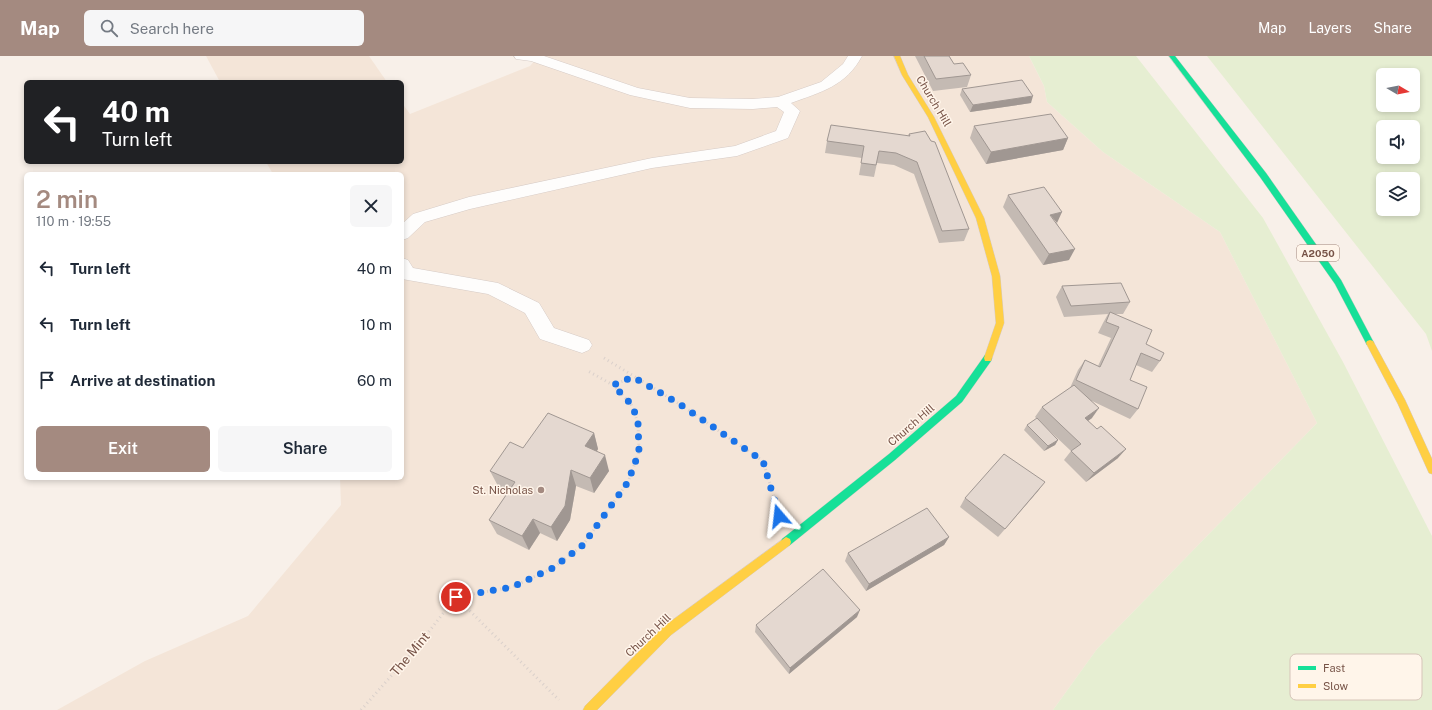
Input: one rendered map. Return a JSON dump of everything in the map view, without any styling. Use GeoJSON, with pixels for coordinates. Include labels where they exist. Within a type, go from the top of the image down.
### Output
{"type":"FeatureCollection","features":[{"type":"Feature","properties":{"kind":"street","name":"Church Hill"},"geometry":{"type":"LineString","coordinates":[[589,710],[667,631],[811,522],[892,457],[959,399],[989,358],[1000,323],[996,276],[980,218],[931,117],[904,75],[897,56]]}},
{"type":"Feature","properties":{"kind":"street","name":"A2050"},"geometry":{"type":"LineString","coordinates":[[1172,56],[1263,175],[1338,282],[1402,403],[1432,470]]}},
{"type":"Feature","properties":{"kind":"lane"},"geometry":{"type":"LineString","coordinates":[[521,56],[533,57],[635,92],[690,103],[753,104],[780,102],[826,85],[850,67],[855,56]]}},
{"type":"Feature","properties":{"kind":"lane"},"geometry":{"type":"LineString","coordinates":[[404,232],[419,218],[469,203],[652,164],[737,151],[782,134],[792,111],[780,102]]}},
{"type":"Feature","properties":{"kind":"lane"},"geometry":{"type":"LineString","coordinates":[[404,269],[407,274],[492,288],[532,308],[547,334],[582,345]]}},
{"type":"Feature","properties":{"kind":"path"},"geometry":{"type":"LineString","coordinates":[[599,356],[678,403],[763,461],[779,516]]}},
{"type":"Feature","properties":{"kind":"path"},"geometry":{"type":"LineString","coordinates":[[456,597],[512,587],[553,568],[583,545],[628,482],[639,452],[638,423],[631,404],[613,385],[585,369]]}},
{"type":"Feature","properties":{"kind":"path"},"geometry":{"type":"LineString","coordinates":[[613,385],[633,377]]}},
{"type":"Feature","properties":{"kind":"path"},"geometry":{"type":"LineString","coordinates":[[456,597],[563,704]]}},
{"type":"Feature","properties":{"kind":"path","name":"The Mint"},"geometry":{"type":"LineString","coordinates":[[361,710],[416,648],[456,597]]}},
{"type":"Feature","properties":{"kind":"shaded area"},"geometry":{"type":"Polygon","coordinates":[[[206,56],[369,56],[386,80],[219,80],[206,56]]]}},
{"type":"Feature","properties":{"kind":"shaded area"},"geometry":{"type":"Polygon","coordinates":[[[539,56],[1029,56],[1044,86],[1047,102],[1103,152],[1220,232],[1317,423],[1097,649],[1053,710],[57,710],[145,661],[248,616],[341,505],[340,480],[404,480],[404,172],[272,172],[267,164],[404,164],[404,106],[410,114],[530,66],[539,56]]]}},
{"type":"Feature","properties":{"kind":"green space"},"geometry":{"type":"Polygon","coordinates":[[[1029,56],[1136,56],[1263,218],[1343,362],[1432,536],[1432,710],[1053,710],[1097,649],[1317,423],[1220,232],[1103,152],[1047,102],[1044,86],[1029,56]]]}},
{"type":"Feature","properties":{"kind":"green space"},"geometry":{"type":"Polygon","coordinates":[[[1207,56],[1432,56],[1432,351],[1426,334],[1207,56]]]}},
{"type":"Feature","properties":{"kind":"building"},"geometry":{"type":"Polygon","coordinates":[[[924,56],[949,56],[954,64],[963,63],[971,75],[936,79],[924,56]]]}},
{"type":"Feature","properties":{"kind":"building"},"geometry":{"type":"Polygon","coordinates":[[[1022,80],[1033,96],[973,105],[962,89],[1022,80]]]}},
{"type":"Feature","properties":{"kind":"building"},"geometry":{"type":"Polygon","coordinates":[[[1051,114],[1068,138],[991,152],[974,126],[1051,114]]]}},
{"type":"Feature","properties":{"kind":"building"},"geometry":{"type":"Polygon","coordinates":[[[831,125],[910,136],[909,134],[925,131],[931,141],[935,142],[969,229],[942,231],[917,162],[896,153],[879,151],[876,165],[861,163],[864,146],[827,141],[831,125]]]}},
{"type":"Feature","properties":{"kind":"building"},"geometry":{"type":"Polygon","coordinates":[[[1044,187],[1062,212],[1050,215],[1075,249],[1049,254],[1008,195],[1044,187]]]}},
{"type":"Feature","properties":{"kind":"building"},"geometry":{"type":"Polygon","coordinates":[[[1121,283],[1130,302],[1071,306],[1062,286],[1121,283]]]}},
{"type":"Feature","properties":{"kind":"building"},"geometry":{"type":"Polygon","coordinates":[[[1110,312],[1152,330],[1146,344],[1164,353],[1160,361],[1141,353],[1130,380],[1147,387],[1138,409],[1076,380],[1085,360],[1100,367],[1119,327],[1106,322],[1110,312]]]}},
{"type":"Feature","properties":{"kind":"building"},"geometry":{"type":"Polygon","coordinates":[[[1074,385],[1099,408],[1085,418],[1097,429],[1101,426],[1126,449],[1094,473],[1071,451],[1081,444],[1042,407],[1074,385]]]}},
{"type":"Feature","properties":{"kind":"building","name":"St. Nicholas"},"geometry":{"type":"Polygon","coordinates":[[[548,413],[594,433],[585,446],[605,455],[590,478],[571,470],[565,506],[551,527],[533,519],[522,536],[489,520],[515,482],[490,471],[510,442],[523,448],[548,413]]]}},
{"type":"Feature","properties":{"kind":"building"},"geometry":{"type":"Polygon","coordinates":[[[1037,418],[1058,440],[1048,446],[1027,425],[1037,418]]]}},
{"type":"Feature","properties":{"kind":"building"},"geometry":{"type":"Polygon","coordinates":[[[1004,454],[1045,482],[1005,529],[965,498],[1004,454]]]}},
{"type":"Feature","properties":{"kind":"building"},"geometry":{"type":"Polygon","coordinates":[[[927,508],[949,537],[869,584],[848,553],[927,508]]]}},
{"type":"Feature","properties":{"kind":"building"},"geometry":{"type":"Polygon","coordinates":[[[823,569],[860,610],[790,668],[756,625],[823,569]]]}},
{"type":"Feature","properties":{"kind":"traffic: fast"},"geometry":{"type":"LineString","coordinates":[[1172,56],[1263,175],[1338,282],[1370,343]]}},
{"type":"Feature","properties":{"kind":"traffic: fast"},"geometry":{"type":"LineString","coordinates":[[786,542],[892,457],[959,399],[988,358]]}},
{"type":"Feature","properties":{"kind":"traffic: slow"},"geometry":{"type":"LineString","coordinates":[[897,56],[905,75],[931,117],[980,218],[996,276],[1000,323],[988,358]]}},
{"type":"Feature","properties":{"kind":"traffic: slow"},"geometry":{"type":"LineString","coordinates":[[1370,343],[1402,403],[1432,470]]}},
{"type":"Feature","properties":{"kind":"traffic: slow"},"geometry":{"type":"LineString","coordinates":[[589,710],[667,631],[786,542]]}},
{"type":"Feature","properties":{"kind":"place","name":"St. Nicholas"},"geometry":{"type":"Point","coordinates":[541,490]}},
{"type":"Feature","properties":{"kind":"route"},"geometry":{"type":"LineString","coordinates":[[456,597],[512,587],[553,568],[583,545],[628,482],[639,452],[638,423],[635,413],[631,404],[613,385],[633,377],[725,433],[763,461],[779,516]]}}]}
